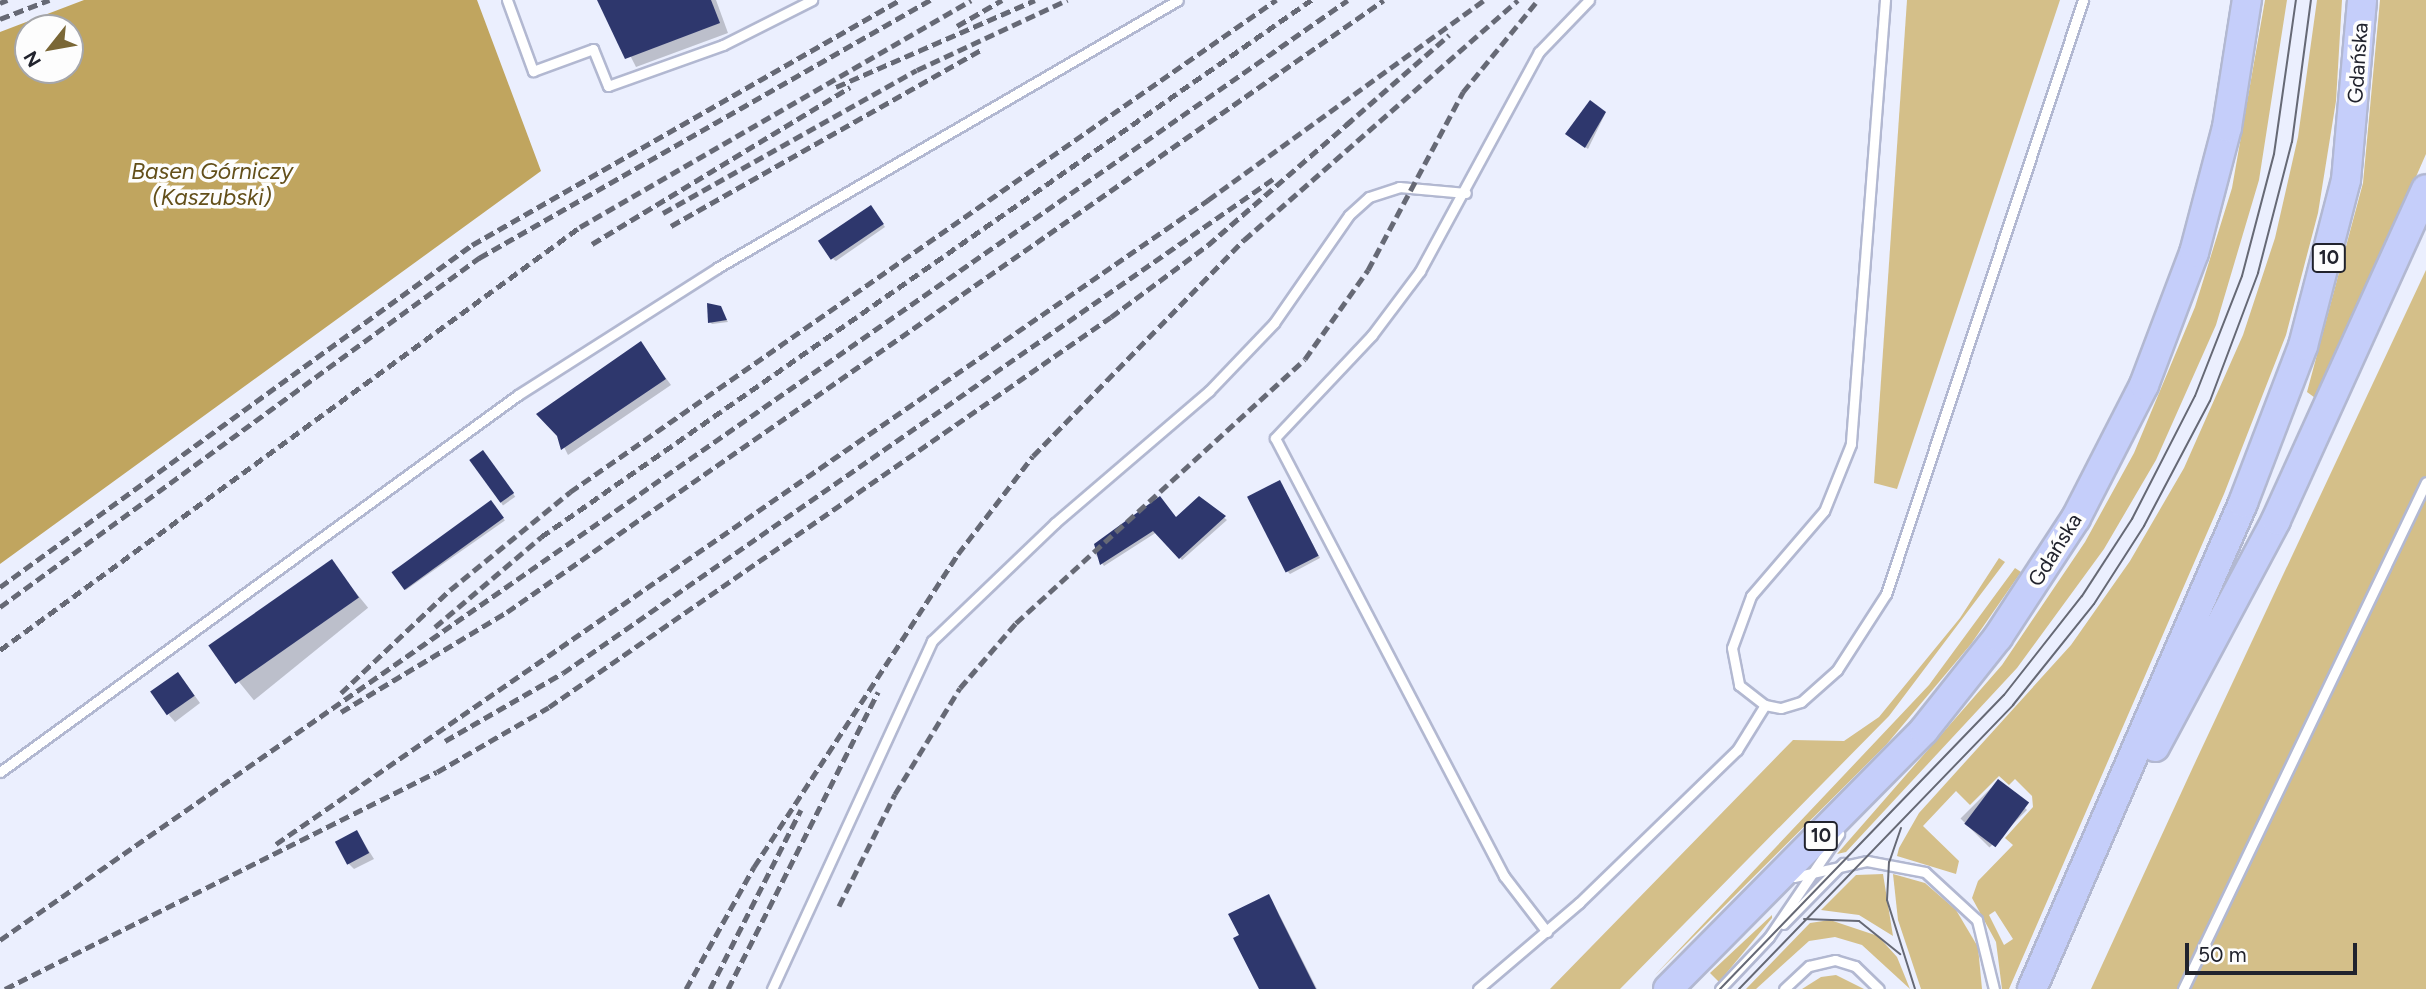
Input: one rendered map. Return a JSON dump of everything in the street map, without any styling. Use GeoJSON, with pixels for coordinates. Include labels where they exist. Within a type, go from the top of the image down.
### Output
{"type":"FeatureCollection","features":[{"type":"Feature","properties":{"kind":"main road","name":"Gdańska"},"geometry":{"type":"LineString","coordinates":[[1668,989],[1898,758],[2019,608],[2130,415],[2206,215],[2246,0]]}},
{"type":"Feature","properties":{"kind":"main road","name":"Gdańska"},"geometry":{"type":"LineString","coordinates":[[2032,989],[2248,491],[2303,346],[2346,180],[2362,0]]}},
{"type":"Feature","properties":{"kind":"main road"},"geometry":{"type":"LineString","coordinates":[[2064,917],[2276,520],[2426,189]]}},
{"type":"Feature","properties":{"kind":"lane"},"geometry":{"type":"LineString","coordinates":[[507,0],[533,71],[593,49],[608,86],[723,45],[812,0]]}},
{"type":"Feature","properties":{"kind":"lane"},"geometry":{"type":"LineString","coordinates":[[0,772],[518,396],[717,268],[1178,0]]}},
{"type":"Feature","properties":{"kind":"lane"},"geometry":{"type":"LineString","coordinates":[[1548,932],[1504,876],[1275,438],[1372,335],[1466,193],[1539,52],[1588,0]]}},
{"type":"Feature","properties":{"kind":"lane"},"geometry":{"type":"LineString","coordinates":[[1885,0],[1851,444],[1824,511],[1751,596],[1732,648],[1739,685],[1765,705],[1791,707],[1823,685],[1860,643],[1886,594],[2083,0]]}},
{"type":"Feature","properties":{"kind":"lane"},"geometry":{"type":"LineString","coordinates":[[772,989],[932,640],[1055,523],[1209,391],[1274,323],[1349,215],[1369,197],[1399,187],[1466,193]]}},
{"type":"Feature","properties":{"kind":"lane"},"geometry":{"type":"LineString","coordinates":[[2183,989],[2426,482]]}},
{"type":"Feature","properties":{"kind":"lane"},"geometry":{"type":"LineString","coordinates":[[1478,989],[1548,932],[1737,750],[1765,705]]}},
{"type":"Feature","properties":{"kind":"lane"},"geometry":{"type":"LineString","coordinates":[[1763,945],[1898,758]]}},
{"type":"Feature","properties":{"kind":"lane"},"geometry":{"type":"LineString","coordinates":[[1720,989],[1843,863]]}},
{"type":"Feature","properties":{"kind":"lane"},"geometry":{"type":"LineString","coordinates":[[1743,914],[1776,887],[1816,868],[1843,863],[1907,866],[1946,885],[1982,931],[1994,989]]}},
{"type":"Feature","properties":{"kind":"lane"},"geometry":{"type":"LineString","coordinates":[[1784,989],[1809,966],[1831,960],[1851,964],[1880,989]]}},
{"type":"Feature","properties":{"kind":"shaded area"},"geometry":{"type":"Polygon","coordinates":[[[1907,0],[2060,0],[1897,489],[1874,483],[1907,0]]]}},
{"type":"Feature","properties":{"kind":"shaded area"},"geometry":{"type":"Polygon","coordinates":[[[2265,0],[2287,0],[2259,180],[2216,325],[2156,460],[2104,549],[2017,668],[1846,852],[1837,854],[2002,665],[2085,542],[2134,453],[2195,307],[2232,188],[2265,0]]]}},
{"type":"Feature","properties":{"kind":"shaded area"},"geometry":{"type":"Polygon","coordinates":[[[2317,0],[2342,0],[2336,101],[2318,213],[2286,335],[2224,494],[2009,989],[2002,989],[1996,942],[1972,898],[1978,881],[2013,845],[2005,838],[2033,807],[2032,796],[2015,779],[2009,785],[1999,776],[1970,805],[1956,791],[1923,826],[1959,861],[1956,874],[1897,856],[1899,848],[1919,813],[2071,645],[2130,561],[2184,468],[2243,335],[2275,238],[2298,137],[2317,0]],[[1995,911],[1989,915],[2004,945],[2013,939],[1995,911]]]}},
{"type":"Feature","properties":{"kind":"shaded area"},"geometry":{"type":"Polygon","coordinates":[[[2380,0],[2426,0],[2426,154],[2318,400],[2307,392],[2363,183],[2380,0]]]}},
{"type":"Feature","properties":{"kind":"shaded area"},"geometry":{"type":"Polygon","coordinates":[[[2426,270],[2426,989],[2091,989],[2193,767],[2426,270]]]}},
{"type":"Feature","properties":{"kind":"shaded area"},"geometry":{"type":"Polygon","coordinates":[[[1999,558],[2005,562],[1889,716],[1620,989],[1550,989],[1793,740],[1844,741],[1879,717],[1960,618],[1999,558]]]}},
{"type":"Feature","properties":{"kind":"shaded area"},"geometry":{"type":"Polygon","coordinates":[[[2015,568],[2021,572],[1971,644],[1886,745],[1655,975],[1929,685],[2015,568]]]}},
{"type":"Feature","properties":{"kind":"shaded area"},"geometry":{"type":"Polygon","coordinates":[[[1883,874],[1893,936],[1859,915],[1821,910],[1856,875],[1883,874]]]}},
{"type":"Feature","properties":{"kind":"shaded area"},"geometry":{"type":"Polygon","coordinates":[[[1893,874],[1925,883],[1956,910],[1978,947],[1982,989],[1921,989],[1898,920],[1893,874]]]}},
{"type":"Feature","properties":{"kind":"shaded area"},"geometry":{"type":"Polygon","coordinates":[[[1772,915],[1772,918],[1719,982],[1710,973],[1772,915]]]}},
{"type":"Feature","properties":{"kind":"shaded area"},"geometry":{"type":"Polygon","coordinates":[[[1830,920],[1878,936],[1897,957],[1910,989],[1862,945],[1835,937],[1809,941],[1756,989],[1746,989],[1810,923],[1830,920]]]}},
{"type":"Feature","properties":{"kind":"shaded area"},"geometry":{"type":"Polygon","coordinates":[[[1836,975],[1864,989],[1802,989],[1821,977],[1836,975]]]}},
{"type":"Feature","properties":{"kind":"water","name":"Basen Górniczy (Kaszubski)"},"geometry":{"type":"Polygon","coordinates":[[[84,0],[477,0],[541,171],[0,564],[0,32],[14,27],[14,84],[84,84],[84,14],[47,14],[84,0]]]}},
{"type":"Feature","properties":{"kind":"building"},"geometry":{"type":"Polygon","coordinates":[[[597,0],[711,0],[720,23],[625,59],[597,0]]]}},
{"type":"Feature","properties":{"kind":"building"},"geometry":{"type":"Polygon","coordinates":[[[1590,100],[1606,112],[1585,148],[1565,134],[1590,100]]]}},
{"type":"Feature","properties":{"kind":"building"},"geometry":{"type":"Polygon","coordinates":[[[871,205],[884,224],[831,260],[818,241],[871,205]]]}},
{"type":"Feature","properties":{"kind":"building"},"geometry":{"type":"Polygon","coordinates":[[[707,303],[721,306],[727,320],[708,323],[707,303]]]}},
{"type":"Feature","properties":{"kind":"building"},"geometry":{"type":"Polygon","coordinates":[[[641,341],[666,379],[561,450],[557,436],[536,414],[641,341]]]}},
{"type":"Feature","properties":{"kind":"building"},"geometry":{"type":"Polygon","coordinates":[[[483,450],[514,493],[500,503],[469,460],[483,450]]]}},
{"type":"Feature","properties":{"kind":"building"},"geometry":{"type":"Polygon","coordinates":[[[1280,480],[1319,556],[1286,573],[1247,497],[1280,480]]]}},
{"type":"Feature","properties":{"kind":"building"},"geometry":{"type":"Polygon","coordinates":[[[1160,496],[1176,517],[1199,496],[1226,516],[1179,559],[1153,531],[1100,565],[1094,544],[1160,496]]]}},
{"type":"Feature","properties":{"kind":"building"},"geometry":{"type":"Polygon","coordinates":[[[491,500],[504,518],[404,590],[391,572],[491,500]]]}},
{"type":"Feature","properties":{"kind":"building"},"geometry":{"type":"Polygon","coordinates":[[[332,559],[359,598],[235,684],[208,646],[332,559]]]}},
{"type":"Feature","properties":{"kind":"building"},"geometry":{"type":"Polygon","coordinates":[[[178,672],[195,696],[167,715],[150,692],[178,672]]]}},
{"type":"Feature","properties":{"kind":"building"},"geometry":{"type":"Polygon","coordinates":[[[1998,779],[2029,802],[1995,847],[1964,824],[1998,779]]]}},
{"type":"Feature","properties":{"kind":"building"},"geometry":{"type":"Polygon","coordinates":[[[357,830],[369,853],[347,865],[335,842],[357,830]]]}},
{"type":"Feature","properties":{"kind":"building"},"geometry":{"type":"Polygon","coordinates":[[[1269,894],[1316,989],[1259,989],[1233,938],[1239,935],[1228,914],[1269,894]]]}},
{"type":"Feature","properties":{"kind":"tram line"},"geometry":{"type":"LineString","coordinates":[[1720,989],[2004,695],[2082,596],[2132,519],[2195,396],[2242,276],[2274,154],[2296,0]]}},
{"type":"Feature","properties":{"kind":"tram line"},"geometry":{"type":"LineString","coordinates":[[1739,989],[2013,705],[2094,604],[2144,526],[2210,401],[2258,273],[2292,142],[2311,0]]}},
{"type":"Feature","properties":{"kind":"tram line"},"geometry":{"type":"LineString","coordinates":[[1901,828],[1889,862],[1887,900],[1915,989]]}},
{"type":"Feature","properties":{"kind":"tram line"},"geometry":{"type":"LineString","coordinates":[[1804,919],[1859,921],[1900,954]]}},
{"type":"Feature","properties":{"kind":"railway"},"geometry":{"type":"LineString","coordinates":[[0,3],[7,0]]}},
{"type":"Feature","properties":{"kind":"railway"},"geometry":{"type":"LineString","coordinates":[[0,19],[49,0]]}},
{"type":"Feature","properties":{"kind":"railway"},"geometry":{"type":"LineString","coordinates":[[0,587],[472,245],[899,0]]}},
{"type":"Feature","properties":{"kind":"railway"},"geometry":{"type":"LineString","coordinates":[[0,607],[479,258],[930,0]]}},
{"type":"Feature","properties":{"kind":"railway"},"geometry":{"type":"LineString","coordinates":[[0,650],[580,227],[971,0]]}},
{"type":"Feature","properties":{"kind":"railway"},"geometry":{"type":"LineString","coordinates":[[957,26],[1002,0]]}},
{"type":"Feature","properties":{"kind":"railway"},"geometry":{"type":"LineString","coordinates":[[836,87],[1035,0]]}},
{"type":"Feature","properties":{"kind":"railway"},"geometry":{"type":"LineString","coordinates":[[663,213],[917,70],[1067,0]]}},
{"type":"Feature","properties":{"kind":"railway"},"geometry":{"type":"LineString","coordinates":[[341,693],[450,590],[570,492],[1276,0]]}},
{"type":"Feature","properties":{"kind":"railway"},"geometry":{"type":"LineString","coordinates":[[435,627],[541,537],[1311,0]]}},
{"type":"Feature","properties":{"kind":"railway"},"geometry":{"type":"LineString","coordinates":[[0,940],[1348,0]]}},
{"type":"Feature","properties":{"kind":"railway"},"geometry":{"type":"LineString","coordinates":[[341,712],[507,612],[1384,0]]}},
{"type":"Feature","properties":{"kind":"railway"},"geometry":{"type":"LineString","coordinates":[[276,844],[1208,200],[1484,0]]}},
{"type":"Feature","properties":{"kind":"railway"},"geometry":{"type":"LineString","coordinates":[[686,989],[754,867],[958,554],[1033,456],[1244,240],[1518,0]]}},
{"type":"Feature","properties":{"kind":"railway"},"geometry":{"type":"LineString","coordinates":[[839,906],[895,794],[960,688],[1016,623],[1305,359],[1368,270],[1463,92],[1538,0]]}},
{"type":"Feature","properties":{"kind":"railway"},"geometry":{"type":"LineString","coordinates":[[1346,125],[1449,35]]}},
{"type":"Feature","properties":{"kind":"railway"},"geometry":{"type":"LineString","coordinates":[[671,226],[982,49]]}},
{"type":"Feature","properties":{"kind":"railway"},"geometry":{"type":"LineString","coordinates":[[592,244],[850,87]]}},
{"type":"Feature","properties":{"kind":"railway"},"geometry":{"type":"LineString","coordinates":[[5,989],[437,772],[549,707],[1111,317],[1208,245],[1353,119]]}},
{"type":"Feature","properties":{"kind":"railway"},"geometry":{"type":"LineString","coordinates":[[445,741],[563,673],[1273,179]]}},
{"type":"Feature","properties":{"kind":"railway"},"geometry":{"type":"LineString","coordinates":[[728,989],[878,692]]}},
{"type":"Feature","properties":{"kind":"railway"},"geometry":{"type":"LineString","coordinates":[[710,989],[801,810]]}}]}
